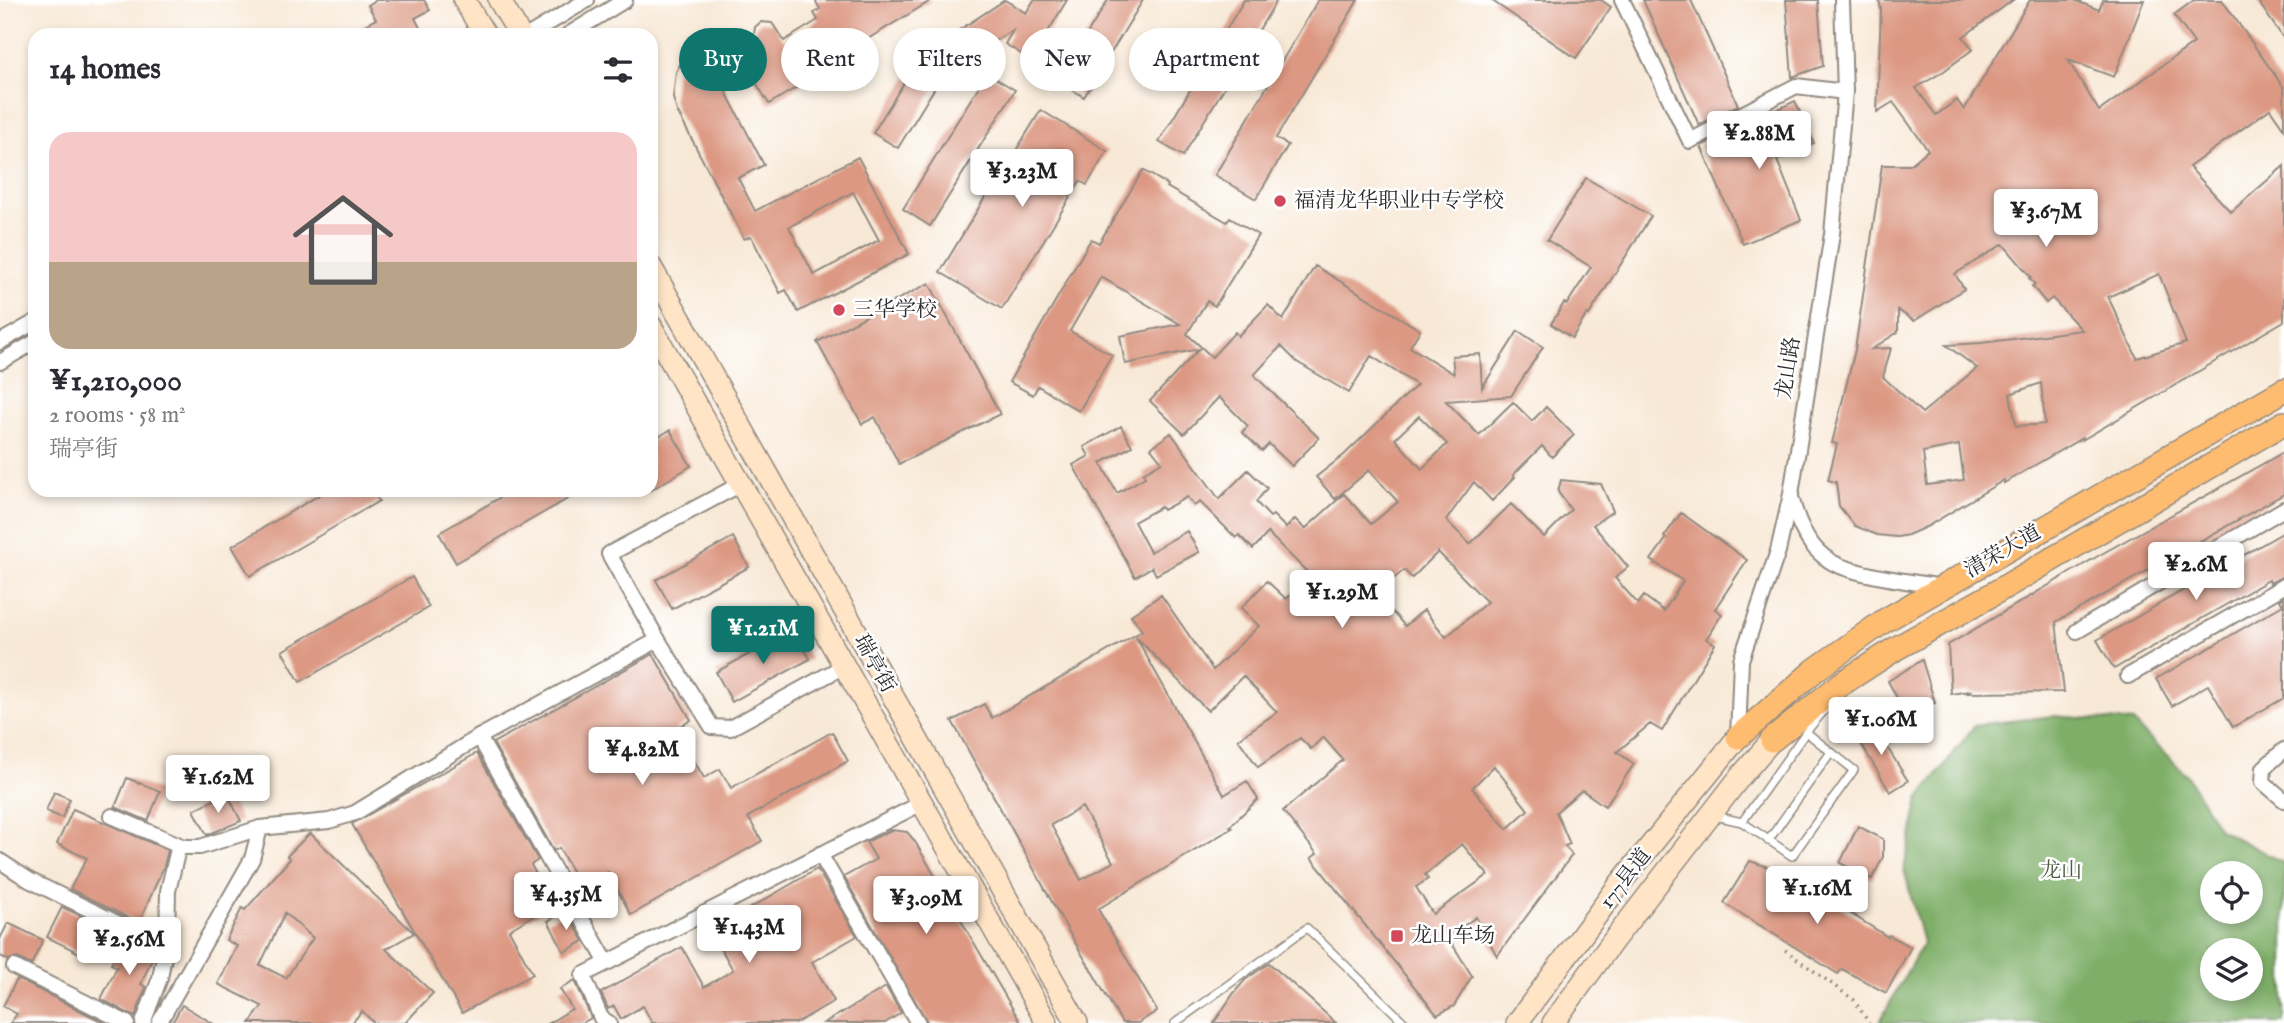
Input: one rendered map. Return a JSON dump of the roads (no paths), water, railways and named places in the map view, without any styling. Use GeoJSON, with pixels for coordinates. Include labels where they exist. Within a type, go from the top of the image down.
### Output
{"type":"FeatureCollection","features":[{"type":"Feature","properties":{"kind":"main road"},"geometry":{"type":"LineString","coordinates":[[464,0],[481,28]]}},
{"type":"Feature","properties":{"kind":"main road"},"geometry":{"type":"LineString","coordinates":[[499,0],[516,28]]}},
{"type":"Feature","properties":{"kind":"main road","name":"瑞亭街"},"geometry":{"type":"LineString","coordinates":[[658,279],[1077,1023]]}},
{"type":"Feature","properties":{"kind":"main road","name":"瑞亭街"},"geometry":{"type":"LineString","coordinates":[[658,338],[1046,1023]]}},
{"type":"Feature","properties":{"kind":"main road","name":"清荣大道"},"geometry":{"type":"LineString","coordinates":[[1738,737],[1815,670],[1884,621],[2284,390]]}},
{"type":"Feature","properties":{"kind":"main road","name":"清荣大道"},"geometry":{"type":"LineString","coordinates":[[1772,740],[1841,684],[1895,649],[2284,423]]}},
{"type":"Feature","properties":{"kind":"main road","name":"177县道"},"geometry":{"type":"LineString","coordinates":[[1517,1023],[1622,881],[1738,737]]}},
{"type":"Feature","properties":{"kind":"main road","name":"177县道"},"geometry":{"type":"LineString","coordinates":[[1553,1023],[1613,941],[1772,740]]}},
{"type":"Feature","properties":{"kind":"street"},"geometry":{"type":"LineString","coordinates":[[541,28],[587,0]]}},
{"type":"Feature","properties":{"kind":"street"},"geometry":{"type":"LineString","coordinates":[[579,28],[625,0]]}},
{"type":"Feature","properties":{"kind":"street"},"geometry":{"type":"LineString","coordinates":[[1622,0],[1690,141],[1797,86],[1845,92]]}},
{"type":"Feature","properties":{"kind":"street","name":"龙山路"},"geometry":{"type":"LineString","coordinates":[[1738,737],[1741,660],[1778,551],[1791,494],[1832,234],[1845,92],[1842,0]]}},
{"type":"Feature","properties":{"kind":"street"},"geometry":{"type":"LineString","coordinates":[[0,342],[28,326]]}},
{"type":"Feature","properties":{"kind":"street"},"geometry":{"type":"LineString","coordinates":[[0,362],[28,346]]}},
{"type":"Feature","properties":{"kind":"street"},"geometry":{"type":"LineString","coordinates":[[741,484],[609,554],[712,727],[730,728],[844,666]]}},
{"type":"Feature","properties":{"kind":"street"},"geometry":{"type":"LineString","coordinates":[[1791,494],[1797,520],[1809,542],[1829,561],[1849,569],[1944,587]]}},
{"type":"Feature","properties":{"kind":"street"},"geometry":{"type":"LineString","coordinates":[[2077,631],[2284,509]]}},
{"type":"Feature","properties":{"kind":"street"},"geometry":{"type":"LineString","coordinates":[[2128,676],[2284,586]]}},
{"type":"Feature","properties":{"kind":"street"},"geometry":{"type":"LineString","coordinates":[[112,816],[179,845],[200,847],[260,828],[329,821],[355,813],[479,737],[658,640]]}},
{"type":"Feature","properties":{"kind":"street"},"geometry":{"type":"LineString","coordinates":[[479,737],[607,963]]}},
{"type":"Feature","properties":{"kind":"street"},"geometry":{"type":"LineString","coordinates":[[2284,750],[2264,768],[2263,782],[2284,800]]}},
{"type":"Feature","properties":{"kind":"street"},"geometry":{"type":"LineString","coordinates":[[602,1021],[583,975],[922,803]]}},
{"type":"Feature","properties":{"kind":"street"},"geometry":{"type":"LineString","coordinates":[[159,1023],[252,859],[260,828]]}},
{"type":"Feature","properties":{"kind":"street"},"geometry":{"type":"LineString","coordinates":[[143,1023],[160,978],[166,947],[167,891],[179,845]]}},
{"type":"Feature","properties":{"kind":"street"},"geometry":{"type":"LineString","coordinates":[[820,854],[918,1023]]}},
{"type":"Feature","properties":{"kind":"street"},"geometry":{"type":"LineString","coordinates":[[0,861],[29,880],[166,947]]}},
{"type":"Feature","properties":{"kind":"street"},"geometry":{"type":"LineString","coordinates":[[14,967],[127,1023]]}},
{"type":"Feature","properties":{"kind":"lane"},"geometry":{"type":"LineString","coordinates":[[1742,822],[1806,732],[1824,712],[1841,684]]}},
{"type":"Feature","properties":{"kind":"lane"},"geometry":{"type":"LineString","coordinates":[[1711,815],[1742,822],[1792,856],[1854,770],[1806,732]]}},
{"type":"Feature","properties":{"kind":"lane"},"geometry":{"type":"LineString","coordinates":[[1768,841],[1831,752]]}},
{"type":"Feature","properties":{"kind":"lane"},"geometry":{"type":"LineString","coordinates":[[1175,1023],[1307,928],[1405,1023]]}},
{"type":"Feature","properties":{"kind":"place","name":"福清龙华职业中专学校"},"geometry":{"type":"Point","coordinates":[1280,201]}},
{"type":"Feature","properties":{"kind":"place","name":"三华学校"},"geometry":{"type":"Point","coordinates":[839,310]}},
{"type":"Feature","properties":{"kind":"place","name":"龙山车场"},"geometry":{"type":"Point","coordinates":[1397,936]}},
{"type":"Feature","properties":{"kind":"park label","name":"龙山"},"geometry":{"type":"Point","coordinates":[2061,871]}}]}
